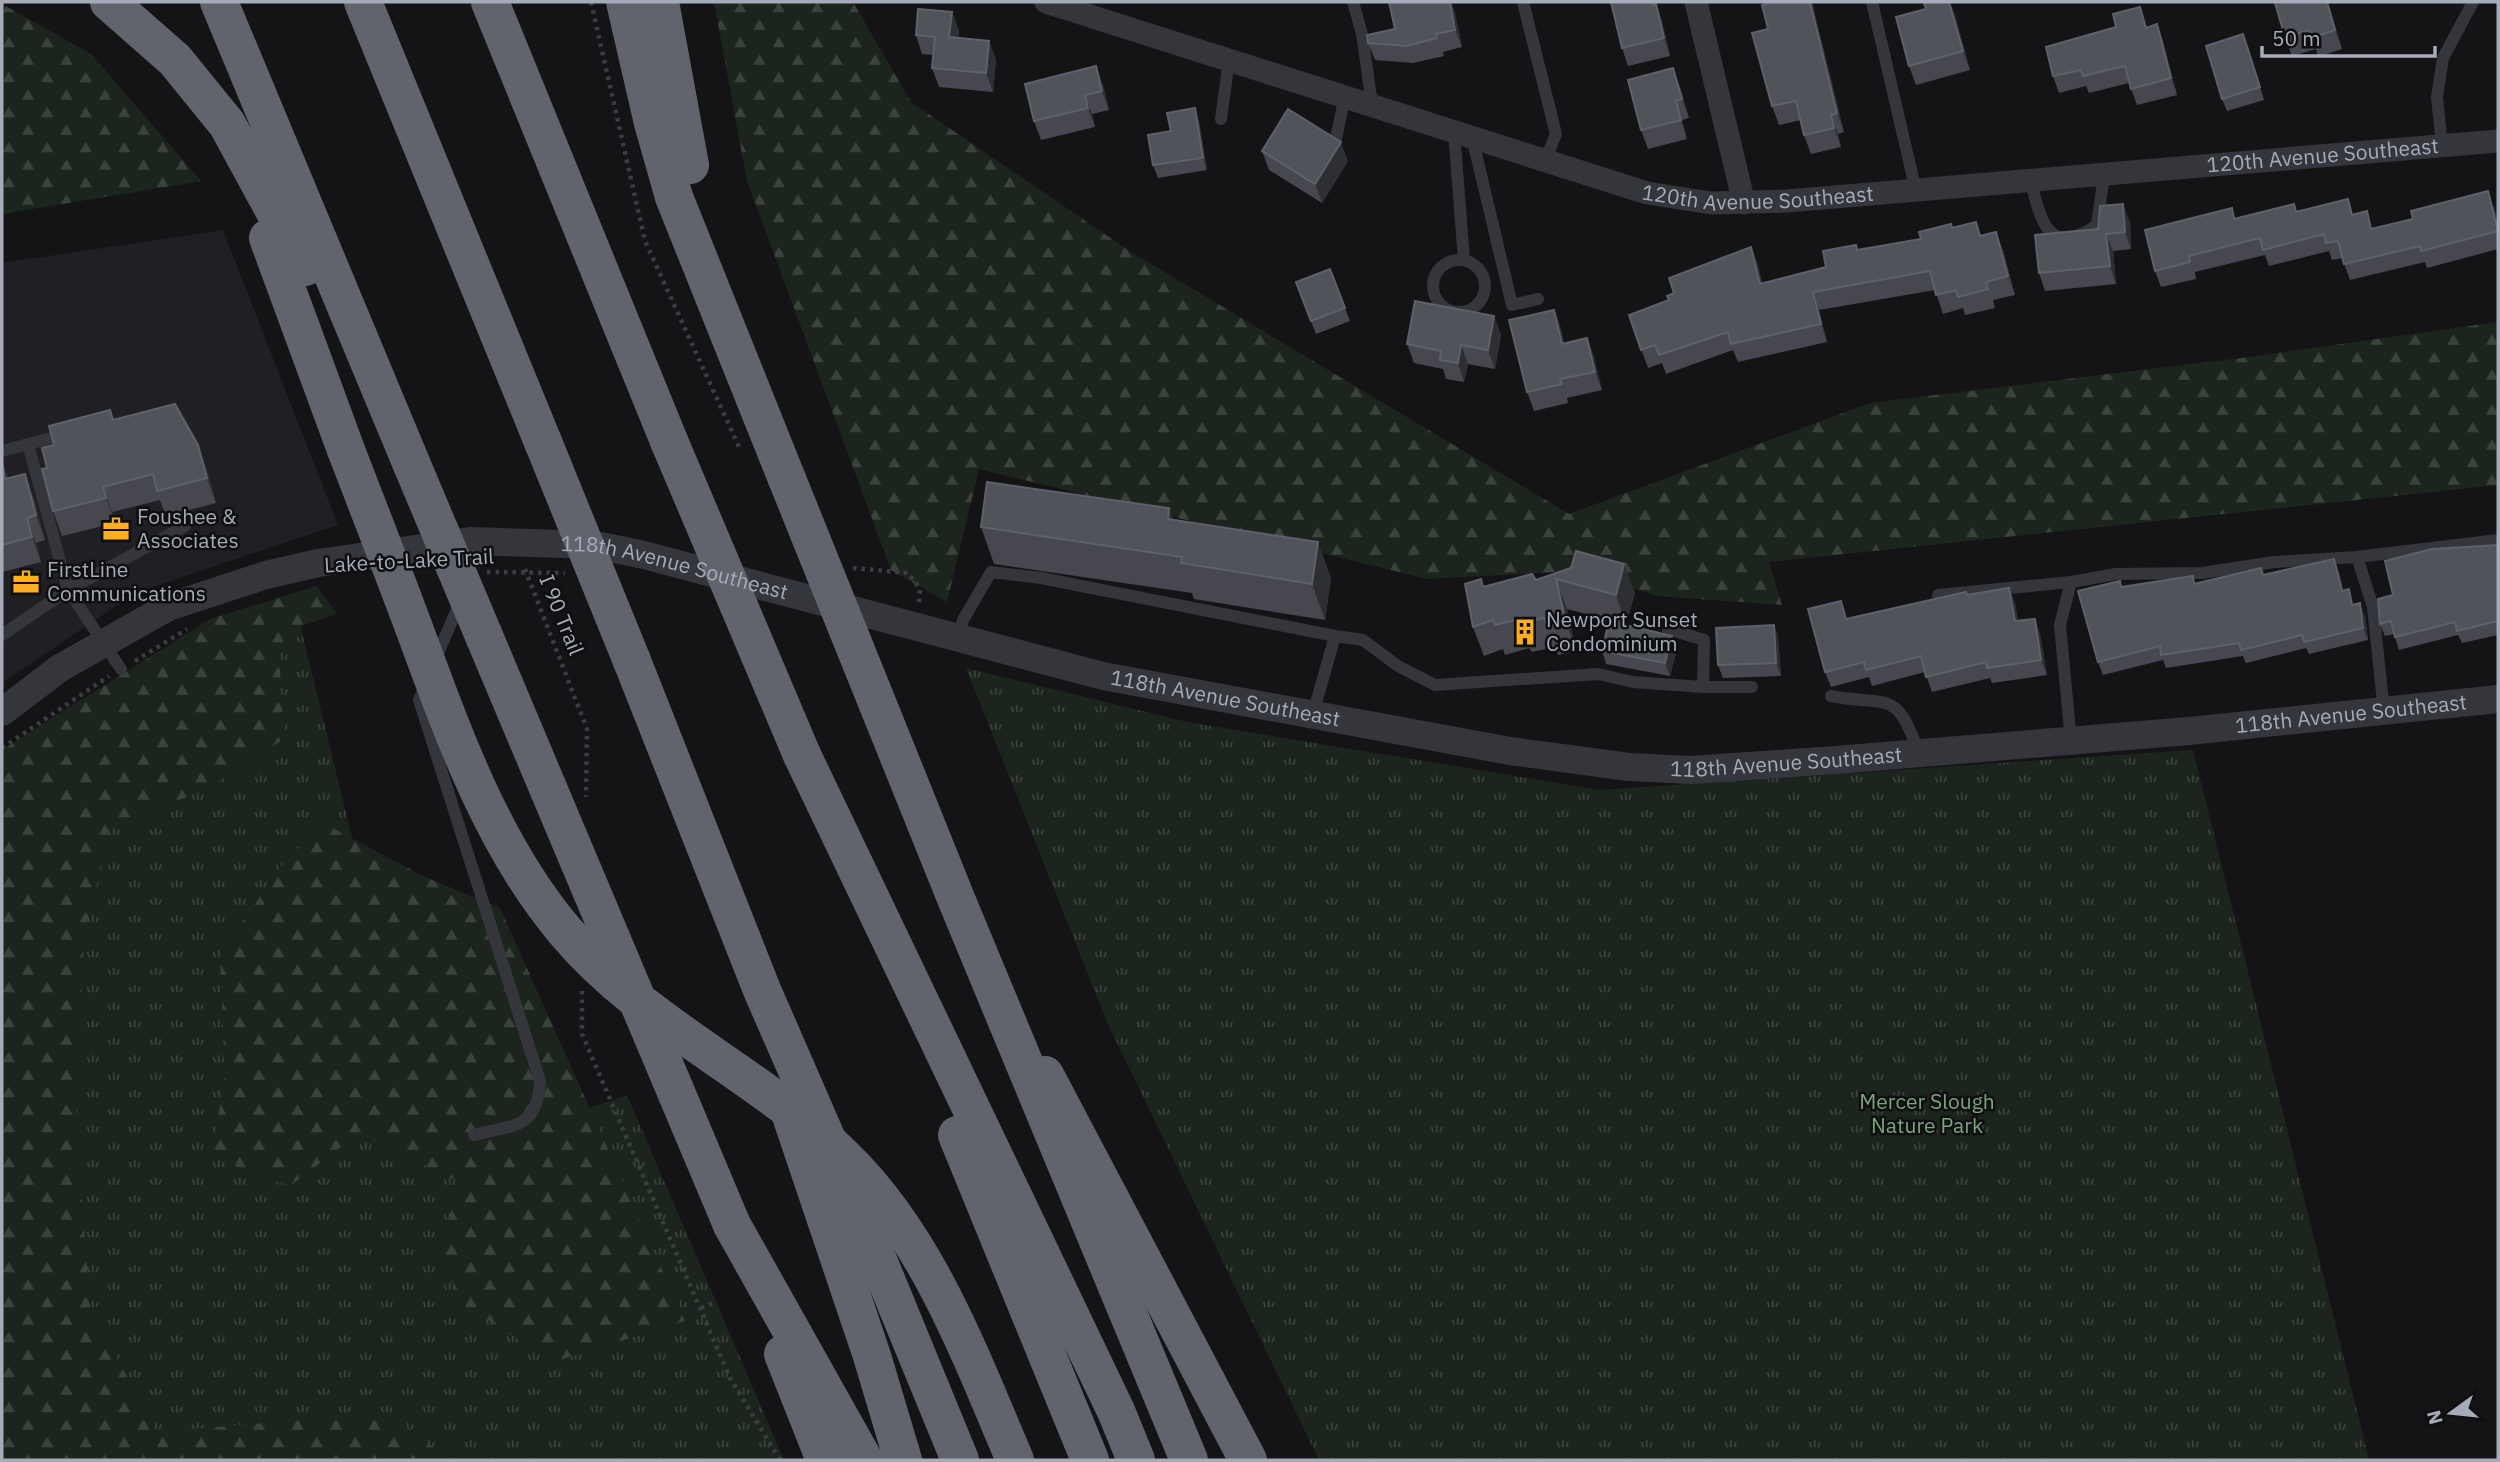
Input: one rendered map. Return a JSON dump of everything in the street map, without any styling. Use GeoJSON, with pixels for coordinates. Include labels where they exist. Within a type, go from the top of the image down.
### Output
{"type":"FeatureCollection","features":[{"type":"Feature","properties":{"kind":"highway"},"geometry":{"type":"LineString","coordinates":[[109,2],[175,60],[227,124],[388,413]]}},
{"type":"Feature","properties":{"kind":"highway"},"geometry":{"type":"LineString","coordinates":[[219,2],[388,413],[732,1225],[825,1460]]}},
{"type":"Feature","properties":{"kind":"highway"},"geometry":{"type":"LineString","coordinates":[[363,2],[543,442],[762,990],[853,1199],[960,1460]]}},
{"type":"Feature","properties":{"kind":"highway"},"geometry":{"type":"LineString","coordinates":[[490,2],[608,296],[802,755],[1090,1460]]}},
{"type":"Feature","properties":{"kind":"highway"},"geometry":{"type":"LineString","coordinates":[[512,2],[608,296]]}},
{"type":"Feature","properties":{"kind":"highway"},"geometry":{"type":"LineString","coordinates":[[625,2],[653,124],[674,197],[957,901],[1189,1460]]}},
{"type":"Feature","properties":{"kind":"highway"},"geometry":{"type":"LineString","coordinates":[[660,2],[680,120],[699,203],[752,393]]}},
{"type":"Feature","properties":{"kind":"highway"},"geometry":{"type":"LineString","coordinates":[[175,60],[261,220],[454,735],[496,828],[523,874],[572,939],[631,998],[805,1123],[846,1158],[887,1208],[920,1256],[975,1369],[1015,1460]]}},
{"type":"Feature","properties":{"kind":"highway"},"geometry":{"type":"LineString","coordinates":[[802,755],[1098,1373],[1136,1460]]}},
{"type":"Feature","properties":{"kind":"highway"},"geometry":{"type":"LineString","coordinates":[[957,901],[1031,1050],[1248,1460]]}},
{"type":"Feature","properties":{"kind":"highway"},"geometry":{"type":"LineString","coordinates":[[762,990],[776,1070],[868,1343],[903,1460]]}},
{"type":"Feature","properties":{"kind":"highway"},"geometry":{"type":"LineString","coordinates":[[732,1225],[864,1460]]}},
{"type":"Feature","properties":{"kind":"street","name":"120th Avenue Southeast"},"geometry":{"type":"LineString","coordinates":[[1046,2],[1371,103],[1647,193],[1711,203],[1916,191],[2498,141]]}},
{"type":"Feature","properties":{"kind":"street"},"geometry":{"type":"LineString","coordinates":[[1696,2],[1744,202]]}},
{"type":"Feature","properties":{"kind":"street","name":"118th Avenue Southeast"},"geometry":{"type":"LineString","coordinates":[[2,712],[60,668],[168,607],[266,575],[318,563],[470,541],[595,545],[1104,676],[1510,751],[1629,767],[1691,770],[1919,754],[2384,712],[2498,699]]}},
{"type":"Feature","properties":{"kind":"lane"},"geometry":{"type":"LineString","coordinates":[[1353,2],[1362,34],[1371,103]]}},
{"type":"Feature","properties":{"kind":"lane"},"geometry":{"type":"LineString","coordinates":[[1523,2],[1556,134],[1545,161]]}},
{"type":"Feature","properties":{"kind":"lane"},"geometry":{"type":"LineString","coordinates":[[1872,2],[1916,191]]}},
{"type":"Feature","properties":{"kind":"lane"},"geometry":{"type":"LineString","coordinates":[[2442,146],[2437,97],[2443,58],[2473,2]]}},
{"type":"Feature","properties":{"kind":"lane"},"geometry":{"type":"LineString","coordinates":[[1221,119],[1229,60]]}},
{"type":"Feature","properties":{"kind":"lane"},"geometry":{"type":"LineString","coordinates":[[1335,143],[1345,96]]}},
{"type":"Feature","properties":{"kind":"lane"},"geometry":{"type":"LineString","coordinates":[[1463,134],[1464,260]]}},
{"type":"Feature","properties":{"kind":"lane"},"geometry":{"type":"LineString","coordinates":[[1463,134],[1512,305],[1538,299]]}},
{"type":"Feature","properties":{"kind":"lane"},"geometry":{"type":"LineString","coordinates":[[2031,181],[2042,221],[2054,235],[2067,240],[2079,238],[2097,225],[2104,175]]}},
{"type":"Feature","properties":{"kind":"lane"},"geometry":{"type":"LineString","coordinates":[[1464,260],[1480,269],[1486,286],[1485,294],[1475,308],[1458,313],[1443,307],[1437,301],[1432,284],[1434,275],[1446,262],[1464,260]]}},
{"type":"Feature","properties":{"kind":"lane"},"geometry":{"type":"LineString","coordinates":[[2,451],[79,431]]}},
{"type":"Feature","properties":{"kind":"lane"},"geometry":{"type":"LineString","coordinates":[[28,444],[68,590],[121,669]]}},
{"type":"Feature","properties":{"kind":"lane"},"geometry":{"type":"LineString","coordinates":[[2,635],[68,590],[185,526]]}},
{"type":"Feature","properties":{"kind":"lane"},"geometry":{"type":"LineString","coordinates":[[1938,595],[2071,582],[2116,574],[2202,573],[2274,562],[2357,556],[2498,540]]}},
{"type":"Feature","properties":{"kind":"lane"},"geometry":{"type":"LineString","coordinates":[[2357,556],[2373,607],[2384,712]]}},
{"type":"Feature","properties":{"kind":"lane"},"geometry":{"type":"LineString","coordinates":[[958,638],[963,620],[991,572],[1041,578],[1363,640],[1398,666],[1436,685],[1598,674],[1633,682],[1752,687]]}},
{"type":"Feature","properties":{"kind":"lane"},"geometry":{"type":"LineString","coordinates":[[472,573],[419,700],[540,1081],[539,1106],[526,1121],[474,1135]]}},
{"type":"Feature","properties":{"kind":"lane"},"geometry":{"type":"LineString","coordinates":[[2071,582],[2060,625],[2071,741]]}},
{"type":"Feature","properties":{"kind":"lane"},"geometry":{"type":"LineString","coordinates":[[1668,629],[1704,640],[1703,687]]}},
{"type":"Feature","properties":{"kind":"lane"},"geometry":{"type":"LineString","coordinates":[[1312,715],[1335,636]]}},
{"type":"Feature","properties":{"kind":"lane"},"geometry":{"type":"LineString","coordinates":[[1831,696],[1853,700],[1881,699],[1899,710],[1919,754]]}},
{"type":"Feature","properties":{"kind":"path","name":"Lake-to-Lake Trail"},"geometry":{"type":"LineString","coordinates":[[472,573],[526,570]]}},
{"type":"Feature","properties":{"kind":"path","name":"I 90 Trail"},"geometry":{"type":"LineString","coordinates":[[526,570],[566,671]]}},
{"type":"Feature","properties":{"kind":"path"},"geometry":{"type":"LineString","coordinates":[[2,748],[60,706],[188,628]]}},
{"type":"Feature","properties":{"kind":"path"},"geometry":{"type":"LineString","coordinates":[[701,1308],[713,1303]]}},
{"type":"Feature","properties":{"kind":"shaded area"},"geometry":{"type":"Polygon","coordinates":[[[223,230],[338,525],[135,593],[2,683],[2,263],[223,230]]]}},
{"type":"Feature","properties":{"kind":"green space"},"geometry":{"type":"Polygon","coordinates":[[[714,2],[853,2],[911,102],[1131,252],[1569,514],[1870,403],[2241,358],[2498,322],[2498,485],[1769,562],[1782,605],[1657,596],[1580,571],[1427,579],[979,469],[947,602],[891,570],[747,181],[714,2]]]}},
{"type":"Feature","properties":{"kind":"green space"},"geometry":{"type":"Polygon","coordinates":[[[2,4],[91,54],[201,181],[2,214],[2,4]]]}},
{"type":"Feature","properties":{"kind":"green space"},"geometry":{"type":"Polygon","coordinates":[[[317,586],[337,614],[288,630],[279,653],[284,739],[210,787],[111,829],[84,936],[76,1121],[90,1308],[157,1432],[388,1413],[450,1460],[2,1460],[2,750],[210,619],[317,586]]]}},
{"type":"Feature","properties":{"kind":"green space"},"geometry":{"type":"Polygon","coordinates":[[[297,612],[431,1162],[627,1095],[784,1460],[2,1460],[2,753],[66,709],[192,636],[297,612]]]}},
{"type":"Feature","properties":{"kind":"green space","name":"Mercer Slough Nature Park"},"geometry":{"type":"Polygon","coordinates":[[[966,668],[1187,722],[1600,790],[2193,750],[2369,1460],[1319,1460],[1107,1022],[966,668]]]}},
{"type":"Feature","properties":{"kind":"green space"},"geometry":{"type":"Polygon","coordinates":[[[323,823],[425,877],[500,908],[685,1321],[553,1362],[459,1301],[438,1243],[463,1184],[359,1133],[290,1186],[211,1157],[225,1077],[220,955],[281,866],[323,823]]]}},
{"type":"Feature","properties":{"kind":"building"},"geometry":{"type":"Polygon","coordinates":[[[1389,2],[1450,2],[1455,30],[1436,34],[1437,38],[1407,46],[1368,43],[1367,35],[1395,29],[1389,2]]]}},
{"type":"Feature","properties":{"kind":"building"},"geometry":{"type":"Polygon","coordinates":[[[1611,2],[1656,4],[1664,38],[1622,48],[1611,2]]]}},
{"type":"Feature","properties":{"kind":"building"},"geometry":{"type":"Polygon","coordinates":[[[1773,2],[1810,2],[1837,113],[1831,115],[1834,128],[1804,135],[1796,101],[1772,106],[1752,33],[1768,29],[1762,5],[1773,2]]]}},
{"type":"Feature","properties":{"kind":"building"},"geometry":{"type":"Polygon","coordinates":[[[1949,2],[1963,51],[1909,66],[1896,17],[1926,9],[1924,3],[1949,2]]]}},
{"type":"Feature","properties":{"kind":"building"},"geometry":{"type":"Polygon","coordinates":[[[2327,2],[2335,30],[2311,38],[2309,30],[2285,37],[2275,3],[2327,2]]]}},
{"type":"Feature","properties":{"kind":"building"},"geometry":{"type":"Polygon","coordinates":[[[2140,7],[2146,28],[2157,24],[2171,78],[2131,89],[2125,66],[2083,76],[2081,70],[2053,76],[2046,47],[2116,27],[2113,14],[2140,7]]]}},
{"type":"Feature","properties":{"kind":"building"},"geometry":{"type":"Polygon","coordinates":[[[918,9],[952,12],[949,37],[989,41],[986,73],[932,68],[935,37],[916,35],[918,9]]]}},
{"type":"Feature","properties":{"kind":"building"},"geometry":{"type":"Polygon","coordinates":[[[2243,34],[2260,87],[2222,99],[2206,46],[2243,34]]]}},
{"type":"Feature","properties":{"kind":"building"},"geometry":{"type":"Polygon","coordinates":[[[1096,66],[1102,91],[1085,95],[1088,108],[1034,121],[1025,84],[1096,66]]]}},
{"type":"Feature","properties":{"kind":"building"},"geometry":{"type":"Polygon","coordinates":[[[1673,68],[1682,99],[1676,101],[1681,120],[1641,130],[1628,80],[1673,68]]]}},
{"type":"Feature","properties":{"kind":"building"},"geometry":{"type":"Polygon","coordinates":[[[1195,108],[1203,158],[1153,165],[1148,135],[1171,131],[1167,113],[1195,108]]]}},
{"type":"Feature","properties":{"kind":"building"},"geometry":{"type":"Polygon","coordinates":[[[1288,109],[1341,142],[1315,184],[1262,151],[1288,109]]]}},
{"type":"Feature","properties":{"kind":"building"},"geometry":{"type":"Polygon","coordinates":[[[2488,191],[2498,231],[2421,251],[2420,246],[2344,264],[2338,241],[2326,243],[2324,234],[2263,250],[2260,238],[2189,256],[2190,262],[2155,271],[2145,230],[2232,208],[2234,219],[2294,204],[2296,212],[2348,199],[2352,215],[2367,211],[2371,229],[2413,219],[2411,211],[2488,191]]]}},
{"type":"Feature","properties":{"kind":"building"},"geometry":{"type":"Polygon","coordinates":[[[2123,204],[2125,232],[2106,234],[2110,266],[2039,273],[2035,235],[2098,229],[2100,206],[2123,204]]]}},
{"type":"Feature","properties":{"kind":"building"},"geometry":{"type":"Polygon","coordinates":[[[1976,222],[1980,236],[1996,232],[2008,276],[1986,282],[1988,289],[1958,297],[1956,290],[1936,295],[1930,271],[1813,292],[1821,324],[1731,344],[1728,332],[1659,355],[1655,345],[1641,350],[1629,315],[1669,300],[1667,296],[1674,293],[1669,278],[1751,247],[1760,284],[1826,267],[1823,251],[1856,245],[1857,250],[1921,239],[1919,232],[1951,224],[1952,228],[1976,222]]]}},
{"type":"Feature","properties":{"kind":"building"},"geometry":{"type":"Polygon","coordinates":[[[1330,269],[1345,308],[1311,321],[1296,282],[1330,269]]]}},
{"type":"Feature","properties":{"kind":"building"},"geometry":{"type":"Polygon","coordinates":[[[1415,301],[1494,316],[1488,350],[1461,345],[1458,363],[1440,360],[1441,351],[1407,344],[1415,301]]]}},
{"type":"Feature","properties":{"kind":"building"},"geometry":{"type":"Polygon","coordinates":[[[1554,310],[1562,344],[1587,338],[1595,372],[1560,379],[1562,384],[1527,392],[1509,320],[1554,310]]]}},
{"type":"Feature","properties":{"kind":"building"},"geometry":{"type":"Polygon","coordinates":[[[175,404],[198,445],[207,478],[157,491],[153,474],[103,487],[106,498],[53,511],[42,469],[47,468],[42,448],[54,445],[49,426],[110,410],[113,420],[175,404]]]}},
{"type":"Feature","properties":{"kind":"building"},"geometry":{"type":"Polygon","coordinates":[[[2,464],[5,479],[25,474],[36,515],[27,518],[32,537],[2,545],[2,464]]]}},
{"type":"Feature","properties":{"kind":"building"},"geometry":{"type":"Polygon","coordinates":[[[987,482],[1169,508],[1168,519],[1318,542],[1312,584],[1181,563],[1182,557],[981,527],[987,482]]]}},
{"type":"Feature","properties":{"kind":"building"},"geometry":{"type":"Polygon","coordinates":[[[2498,545],[2498,621],[2457,631],[2455,622],[2395,637],[2391,621],[2380,624],[2378,599],[2393,595],[2385,561],[2432,549],[2498,545]]]}},
{"type":"Feature","properties":{"kind":"building"},"geometry":{"type":"Polygon","coordinates":[[[1576,551],[1624,564],[1616,595],[1556,579],[1566,622],[1547,626],[1544,618],[1521,623],[1519,619],[1495,625],[1493,620],[1473,627],[1465,584],[1481,579],[1483,587],[1532,574],[1536,580],[1571,568],[1576,551]]]}},
{"type":"Feature","properties":{"kind":"building"},"geometry":{"type":"Polygon","coordinates":[[[2334,559],[2342,591],[2349,589],[2352,605],[2360,603],[2363,628],[2304,642],[2302,635],[2241,650],[2239,643],[2161,655],[2160,646],[2098,662],[2078,591],[2120,581],[2121,587],[2193,576],[2194,584],[2261,568],[2263,575],[2334,559]]]}},
{"type":"Feature","properties":{"kind":"building"},"geometry":{"type":"Polygon","coordinates":[[[2009,588],[2015,621],[2035,619],[2041,660],[1987,668],[1986,662],[1926,677],[1921,656],[1866,670],[1864,662],[1825,672],[1808,609],[1841,601],[1846,619],[1966,592],[1967,595],[2009,588]]]}},
{"type":"Feature","properties":{"kind":"building"},"geometry":{"type":"Polygon","coordinates":[[[1609,621],[1672,636],[1665,663],[1602,651],[1609,621]]]}},
{"type":"Feature","properties":{"kind":"building"},"geometry":{"type":"Polygon","coordinates":[[[1774,625],[1776,663],[1718,665],[1716,628],[1774,625]]]}},
{"type":"Feature","properties":{"kind":"place","name":"Foushee & Associates"},"geometry":{"type":"Point","coordinates":[116,529]}},
{"type":"Feature","properties":{"kind":"place","name":"FirstLine Communications"},"geometry":{"type":"Point","coordinates":[26,582]}},
{"type":"Feature","properties":{"kind":"place","name":"Newport Sunset Condominium"},"geometry":{"type":"Point","coordinates":[1525,632]}}]}
